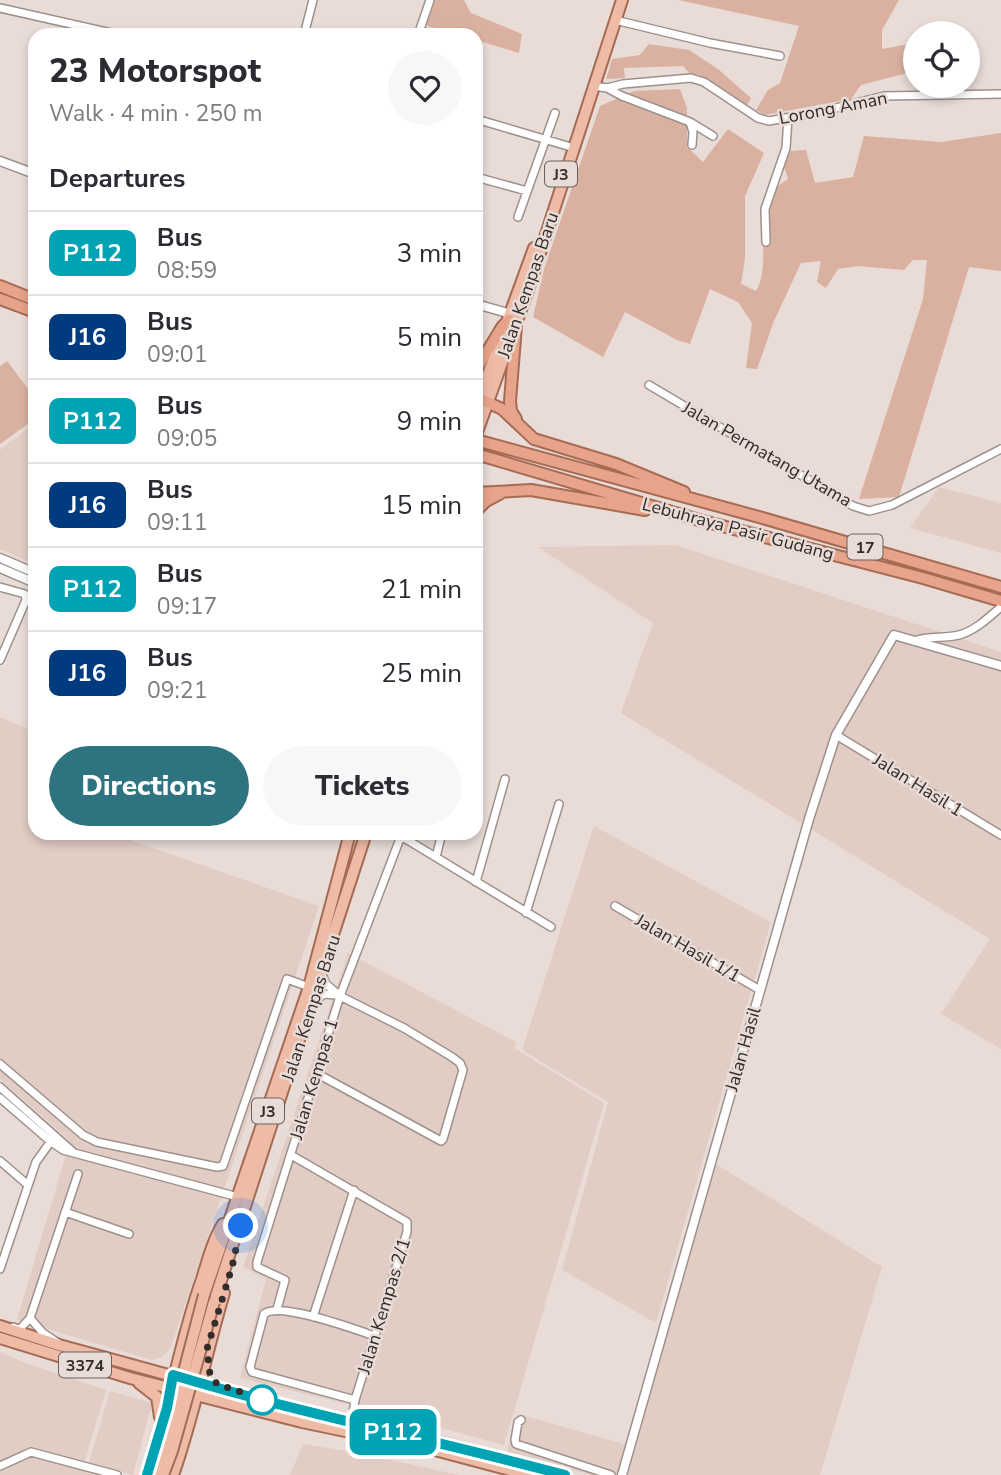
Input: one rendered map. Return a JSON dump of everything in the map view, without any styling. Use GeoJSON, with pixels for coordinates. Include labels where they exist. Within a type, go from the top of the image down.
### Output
{"type":"FeatureCollection","features":[{"type":"Feature","properties":{"kind":"highway"},"geometry":{"type":"LineString","coordinates":[[0,286],[28,297]]}},
{"type":"Feature","properties":{"kind":"highway"},"geometry":{"type":"LineString","coordinates":[[0,299],[28,309]]}},
{"type":"Feature","properties":{"kind":"highway"},"geometry":{"type":"LineString","coordinates":[[483,358],[502,327],[512,320]]}},
{"type":"Feature","properties":{"kind":"highway"},"geometry":{"type":"LineString","coordinates":[[512,320],[510,401],[511,411],[521,428]]}},
{"type":"Feature","properties":{"kind":"highway"},"geometry":{"type":"LineString","coordinates":[[483,403],[512,418],[534,439],[615,464],[729,510]]}},
{"type":"Feature","properties":{"kind":"highway","name":"Lebuhraya Pasir Gudang"},"geometry":{"type":"LineString","coordinates":[[483,442],[1001,587]]}},
{"type":"Feature","properties":{"kind":"highway","name":"Lebuhraya Pasir Gudang"},"geometry":{"type":"LineString","coordinates":[[483,456],[699,520],[1001,601]]}},
{"type":"Feature","properties":{"kind":"highway"},"geometry":{"type":"LineString","coordinates":[[483,492],[510,489],[567,494],[699,520]]}},
{"type":"Feature","properties":{"kind":"highway"},"geometry":{"type":"LineString","coordinates":[[483,504],[510,489]]}},
{"type":"Feature","properties":{"kind":"main road","name":"Jalan Kempas Baru"},"geometry":{"type":"LineString","coordinates":[[512,320],[622,0]]}},
{"type":"Feature","properties":{"kind":"main road","name":"Jalan Kempas Baru"},"geometry":{"type":"LineString","coordinates":[[483,391],[512,320],[588,111],[592,90]]}},
{"type":"Feature","properties":{"kind":"main road","name":"Jalan Kempas Baru"},"geometry":{"type":"LineString","coordinates":[[209,1299],[234,1211],[242,1201],[309,987],[341,868],[357,840]]}},
{"type":"Feature","properties":{"kind":"main road","name":"Jalan Kempas Baru"},"geometry":{"type":"LineString","coordinates":[[209,1299],[322,974],[359,840]]}},
{"type":"Feature","properties":{"kind":"main road"},"geometry":{"type":"LineString","coordinates":[[173,1475],[232,1267],[242,1201]]}},
{"type":"Feature","properties":{"kind":"main road"},"geometry":{"type":"LineString","coordinates":[[147,1475],[167,1408],[177,1357],[211,1252],[220,1228],[234,1211]]}},
{"type":"Feature","properties":{"kind":"main road","name":"J3"},"geometry":{"type":"LineString","coordinates":[[154,1475],[209,1299]]}},
{"type":"Feature","properties":{"kind":"main road","name":"J3"},"geometry":{"type":"LineString","coordinates":[[163,1475],[172,1451],[209,1299]]}},
{"type":"Feature","properties":{"kind":"main road","name":"3374"},"geometry":{"type":"LineString","coordinates":[[0,1325],[60,1345],[350,1424],[423,1438],[565,1475]]}},
{"type":"Feature","properties":{"kind":"main road","name":"3374"},"geometry":{"type":"LineString","coordinates":[[0,1338],[130,1378],[358,1435],[431,1449],[529,1475]]}},
{"type":"Feature","properties":{"kind":"main road"},"geometry":{"type":"LineString","coordinates":[[131,1363],[165,1363],[182,1340]]}},
{"type":"Feature","properties":{"kind":"main road"},"geometry":{"type":"LineString","coordinates":[[207,1349],[212,1380],[251,1397]]}},
{"type":"Feature","properties":{"kind":"main road"},"geometry":{"type":"LineString","coordinates":[[177,1357],[182,1366],[190,1371],[195,1372],[203,1366]]}},
{"type":"Feature","properties":{"kind":"main road"},"geometry":{"type":"LineString","coordinates":[[130,1378],[157,1397],[160,1409],[158,1441]]}},
{"type":"Feature","properties":{"kind":"main road"},"geometry":{"type":"LineString","coordinates":[[191,1416],[202,1405],[215,1404],[251,1413],[274,1415]]}},
{"type":"Feature","properties":{"kind":"main road"},"geometry":{"type":"LineString","coordinates":[[167,1408],[183,1406],[191,1416]]}},
{"type":"Feature","properties":{"kind":"street"},"geometry":{"type":"LineString","coordinates":[[306,28],[313,0]]}},
{"type":"Feature","properties":{"kind":"street"},"geometry":{"type":"LineString","coordinates":[[420,28],[430,0]]}},
{"type":"Feature","properties":{"kind":"street"},"geometry":{"type":"LineString","coordinates":[[0,8],[89,28]]}},
{"type":"Feature","properties":{"kind":"street"},"geometry":{"type":"LineString","coordinates":[[615,20],[780,56]]}},
{"type":"Feature","properties":{"kind":"street","name":"Lorong Aman"},"geometry":{"type":"LineString","coordinates":[[592,90],[665,79],[691,78],[704,82],[760,119],[772,121],[884,96],[1001,94]]}},
{"type":"Feature","properties":{"kind":"street"},"geometry":{"type":"LineString","coordinates":[[607,88],[690,122],[713,136]]}},
{"type":"Feature","properties":{"kind":"street"},"geometry":{"type":"LineString","coordinates":[[518,217],[555,113]]}},
{"type":"Feature","properties":{"kind":"street"},"geometry":{"type":"LineString","coordinates":[[766,242],[765,209],[783,160],[788,118]]}},
{"type":"Feature","properties":{"kind":"street"},"geometry":{"type":"LineString","coordinates":[[483,121],[570,147]]}},
{"type":"Feature","properties":{"kind":"street"},"geometry":{"type":"LineString","coordinates":[[690,122],[693,132],[692,145]]}},
{"type":"Feature","properties":{"kind":"street"},"geometry":{"type":"LineString","coordinates":[[0,162],[28,172]]}},
{"type":"Feature","properties":{"kind":"street"},"geometry":{"type":"LineString","coordinates":[[483,179],[527,191]]}},
{"type":"Feature","properties":{"kind":"street"},"geometry":{"type":"LineString","coordinates":[[483,307],[512,320]]}},
{"type":"Feature","properties":{"kind":"street","name":"Jalan Permatang Utama"},"geometry":{"type":"LineString","coordinates":[[649,385],[853,506],[869,511],[892,505],[1001,449]]}},
{"type":"Feature","properties":{"kind":"street"},"geometry":{"type":"LineString","coordinates":[[0,558],[28,570]]}},
{"type":"Feature","properties":{"kind":"street"},"geometry":{"type":"LineString","coordinates":[[0,568],[28,580]]}},
{"type":"Feature","properties":{"kind":"street"},"geometry":{"type":"LineString","coordinates":[[0,587],[25,594],[26,600],[0,660]]}},
{"type":"Feature","properties":{"kind":"street"},"geometry":{"type":"LineString","coordinates":[[914,641],[927,636],[958,635],[974,628],[1001,607]]}},
{"type":"Feature","properties":{"kind":"street","name":"Jalan Hasil"},"geometry":{"type":"LineString","coordinates":[[622,1475],[836,735],[894,635],[914,641]]}},
{"type":"Feature","properties":{"kind":"street"},"geometry":{"type":"LineString","coordinates":[[914,641],[1001,666]]}},
{"type":"Feature","properties":{"kind":"street","name":"Jalan Hasil 1"},"geometry":{"type":"LineString","coordinates":[[836,735],[1001,835]]}},
{"type":"Feature","properties":{"kind":"street"},"geometry":{"type":"LineString","coordinates":[[476,883],[505,779]]}},
{"type":"Feature","properties":{"kind":"street"},"geometry":{"type":"LineString","coordinates":[[526,913],[559,804]]}},
{"type":"Feature","properties":{"kind":"street","name":"Jalan Kempas 1"},"geometry":{"type":"LineString","coordinates":[[277,1309],[285,1280],[261,1270],[257,1267],[257,1262],[340,996],[397,840]]}},
{"type":"Feature","properties":{"kind":"street"},"geometry":{"type":"LineString","coordinates":[[409,840],[551,928]]}},
{"type":"Feature","properties":{"kind":"street"},"geometry":{"type":"LineString","coordinates":[[436,857],[440,840]]}},
{"type":"Feature","properties":{"kind":"street","name":"Jalan Hasil 1/1"},"geometry":{"type":"LineString","coordinates":[[615,906],[761,989]]}},
{"type":"Feature","properties":{"kind":"street"},"geometry":{"type":"LineString","coordinates":[[316,1073],[438,1140],[443,1139],[463,1070],[460,1063],[404,1028],[340,996],[326,984],[322,974]]}},
{"type":"Feature","properties":{"kind":"street"},"geometry":{"type":"LineString","coordinates":[[0,1064],[46,1106],[90,1138],[217,1167],[223,1166],[287,979],[309,987]]}},
{"type":"Feature","properties":{"kind":"street"},"geometry":{"type":"LineString","coordinates":[[311,1005],[324,994],[340,996]]}},
{"type":"Feature","properties":{"kind":"street"},"geometry":{"type":"LineString","coordinates":[[0,1087],[63,1150],[242,1201]]}},
{"type":"Feature","properties":{"kind":"street"},"geometry":{"type":"LineString","coordinates":[[0,1098],[52,1139]]}},
{"type":"Feature","properties":{"kind":"street"},"geometry":{"type":"LineString","coordinates":[[0,1269],[38,1160],[52,1139]]}},
{"type":"Feature","properties":{"kind":"street","name":"Jalan Kempas 2/1"},"geometry":{"type":"LineString","coordinates":[[291,1155],[407,1222],[407,1232],[350,1424]]}},
{"type":"Feature","properties":{"kind":"street"},"geometry":{"type":"LineString","coordinates":[[0,1161],[28,1185]]}},
{"type":"Feature","properties":{"kind":"street"},"geometry":{"type":"LineString","coordinates":[[0,1325],[20,1329],[30,1318],[78,1174]]}},
{"type":"Feature","properties":{"kind":"street"},"geometry":{"type":"LineString","coordinates":[[313,1317],[354,1190]]}},
{"type":"Feature","properties":{"kind":"street"},"geometry":{"type":"LineString","coordinates":[[65,1212],[130,1234]]}},
{"type":"Feature","properties":{"kind":"street"},"geometry":{"type":"LineString","coordinates":[[0,1244],[9,1248]]}},
{"type":"Feature","properties":{"kind":"street"},"geometry":{"type":"LineString","coordinates":[[355,1400],[257,1375],[250,1367],[264,1314],[277,1309],[375,1336]]}},
{"type":"Feature","properties":{"kind":"street"},"geometry":{"type":"LineString","coordinates":[[30,1318],[43,1333],[54,1338],[60,1345]]}},
{"type":"Feature","properties":{"kind":"street"},"geometry":{"type":"LineString","coordinates":[[521,1420],[518,1422],[516,1444],[611,1475]]}},
{"type":"Feature","properties":{"kind":"street"},"geometry":{"type":"LineString","coordinates":[[350,1424],[358,1435]]}},
{"type":"Feature","properties":{"kind":"street"},"geometry":{"type":"LineString","coordinates":[[0,1466],[31,1452],[117,1475]]}},
{"type":"Feature","properties":{"kind":"shaded area"},"geometry":{"type":"Polygon","coordinates":[[[434,0],[464,0],[471,13],[522,34],[519,53],[483,42],[483,28],[434,28],[425,23],[434,0]]]}},
{"type":"Feature","properties":{"kind":"shaded area"},"geometry":{"type":"Polygon","coordinates":[[[678,0],[899,0],[882,30],[882,49],[903,45],[903,74],[861,85],[851,99],[764,115],[756,110],[768,90],[780,83],[799,26],[678,0]]]}},
{"type":"Feature","properties":{"kind":"shaded area"},"geometry":{"type":"Polygon","coordinates":[[[649,44],[689,50],[718,69],[751,98],[747,105],[698,74],[690,74],[683,66],[624,68],[625,78],[606,79],[612,59],[640,55],[649,44]]]}},
{"type":"Feature","properties":{"kind":"shaded area"},"geometry":{"type":"Polygon","coordinates":[[[680,89],[687,108],[687,147],[703,162],[728,129],[764,153],[745,196],[745,259],[741,284],[756,291],[762,272],[763,231],[770,188],[788,179],[780,154],[806,150],[815,183],[853,177],[864,136],[941,142],[1001,133],[1001,271],[969,267],[899,497],[859,499],[923,299],[927,260],[913,260],[904,270],[858,266],[838,269],[826,288],[817,282],[821,261],[801,263],[774,321],[757,369],[746,368],[752,323],[738,302],[710,289],[690,344],[677,340],[625,312],[603,357],[533,317],[544,269],[600,106],[634,91],[680,89]]]}},
{"type":"Feature","properties":{"kind":"shaded area"},"geometry":{"type":"Polygon","coordinates":[[[7,361],[28,389],[28,424],[0,444],[0,366],[7,361]]]}},
{"type":"Feature","properties":{"kind":"shaded area"},"geometry":{"type":"Polygon","coordinates":[[[28,428],[28,561],[0,549],[0,450],[28,428]]]}},
{"type":"Feature","properties":{"kind":"shaded area"},"geometry":{"type":"Polygon","coordinates":[[[939,487],[1001,503],[1001,553],[910,528],[939,487]]]}},
{"type":"Feature","properties":{"kind":"shaded area"},"geometry":{"type":"Polygon","coordinates":[[[676,545],[1001,652],[1001,1049],[941,1014],[990,939],[621,713],[653,623],[538,547],[676,545]]]}},
{"type":"Feature","properties":{"kind":"shaded area"},"geometry":{"type":"Polygon","coordinates":[[[0,717],[28,729],[28,840],[130,840],[319,906],[171,1347],[162,1357],[152,1360],[17,1320],[70,1141],[0,1079],[0,717]]]}},
{"type":"Feature","properties":{"kind":"shaded area"},"geometry":{"type":"Polygon","coordinates":[[[594,826],[771,922],[656,1323],[562,1270],[608,1102],[522,1050],[594,826]]]}},
{"type":"Feature","properties":{"kind":"shaded area"},"geometry":{"type":"Polygon","coordinates":[[[348,953],[516,1042],[514,1048],[604,1103],[504,1445],[240,1378],[266,1279],[243,1267],[348,953]]]}},
{"type":"Feature","properties":{"kind":"shaded area"},"geometry":{"type":"Polygon","coordinates":[[[716,1164],[882,1267],[820,1475],[628,1475],[716,1164]]]}},
{"type":"Feature","properties":{"kind":"shaded area"},"geometry":{"type":"Polygon","coordinates":[[[0,1352],[106,1390],[82,1470],[94,1475],[0,1475],[0,1352]]]}},
{"type":"Feature","properties":{"kind":"shaded area"},"geometry":{"type":"Polygon","coordinates":[[[110,1391],[152,1403],[133,1475],[89,1463],[110,1391]]]}},
{"type":"Feature","properties":{"kind":"shaded area"},"geometry":{"type":"Polygon","coordinates":[[[518,1414],[627,1445],[618,1475],[591,1475],[507,1452],[518,1414]]]}},
{"type":"Feature","properties":{"kind":"shaded area"},"geometry":{"type":"Polygon","coordinates":[[[303,1444],[365,1454],[458,1475],[290,1475],[303,1444]]]}},
{"type":"Feature","properties":{"kind":"bus line","name":"P112"},"geometry":{"type":"LineString","coordinates":[[147,1475],[167,1408],[173,1375],[333,1420],[423,1438],[565,1475]]}},
{"type":"Feature","properties":{"kind":"route"},"geometry":{"type":"LineString","coordinates":[[241,1226],[232,1267],[207,1349],[210,1375],[217,1384],[272,1402],[262,1400]]}}]}
